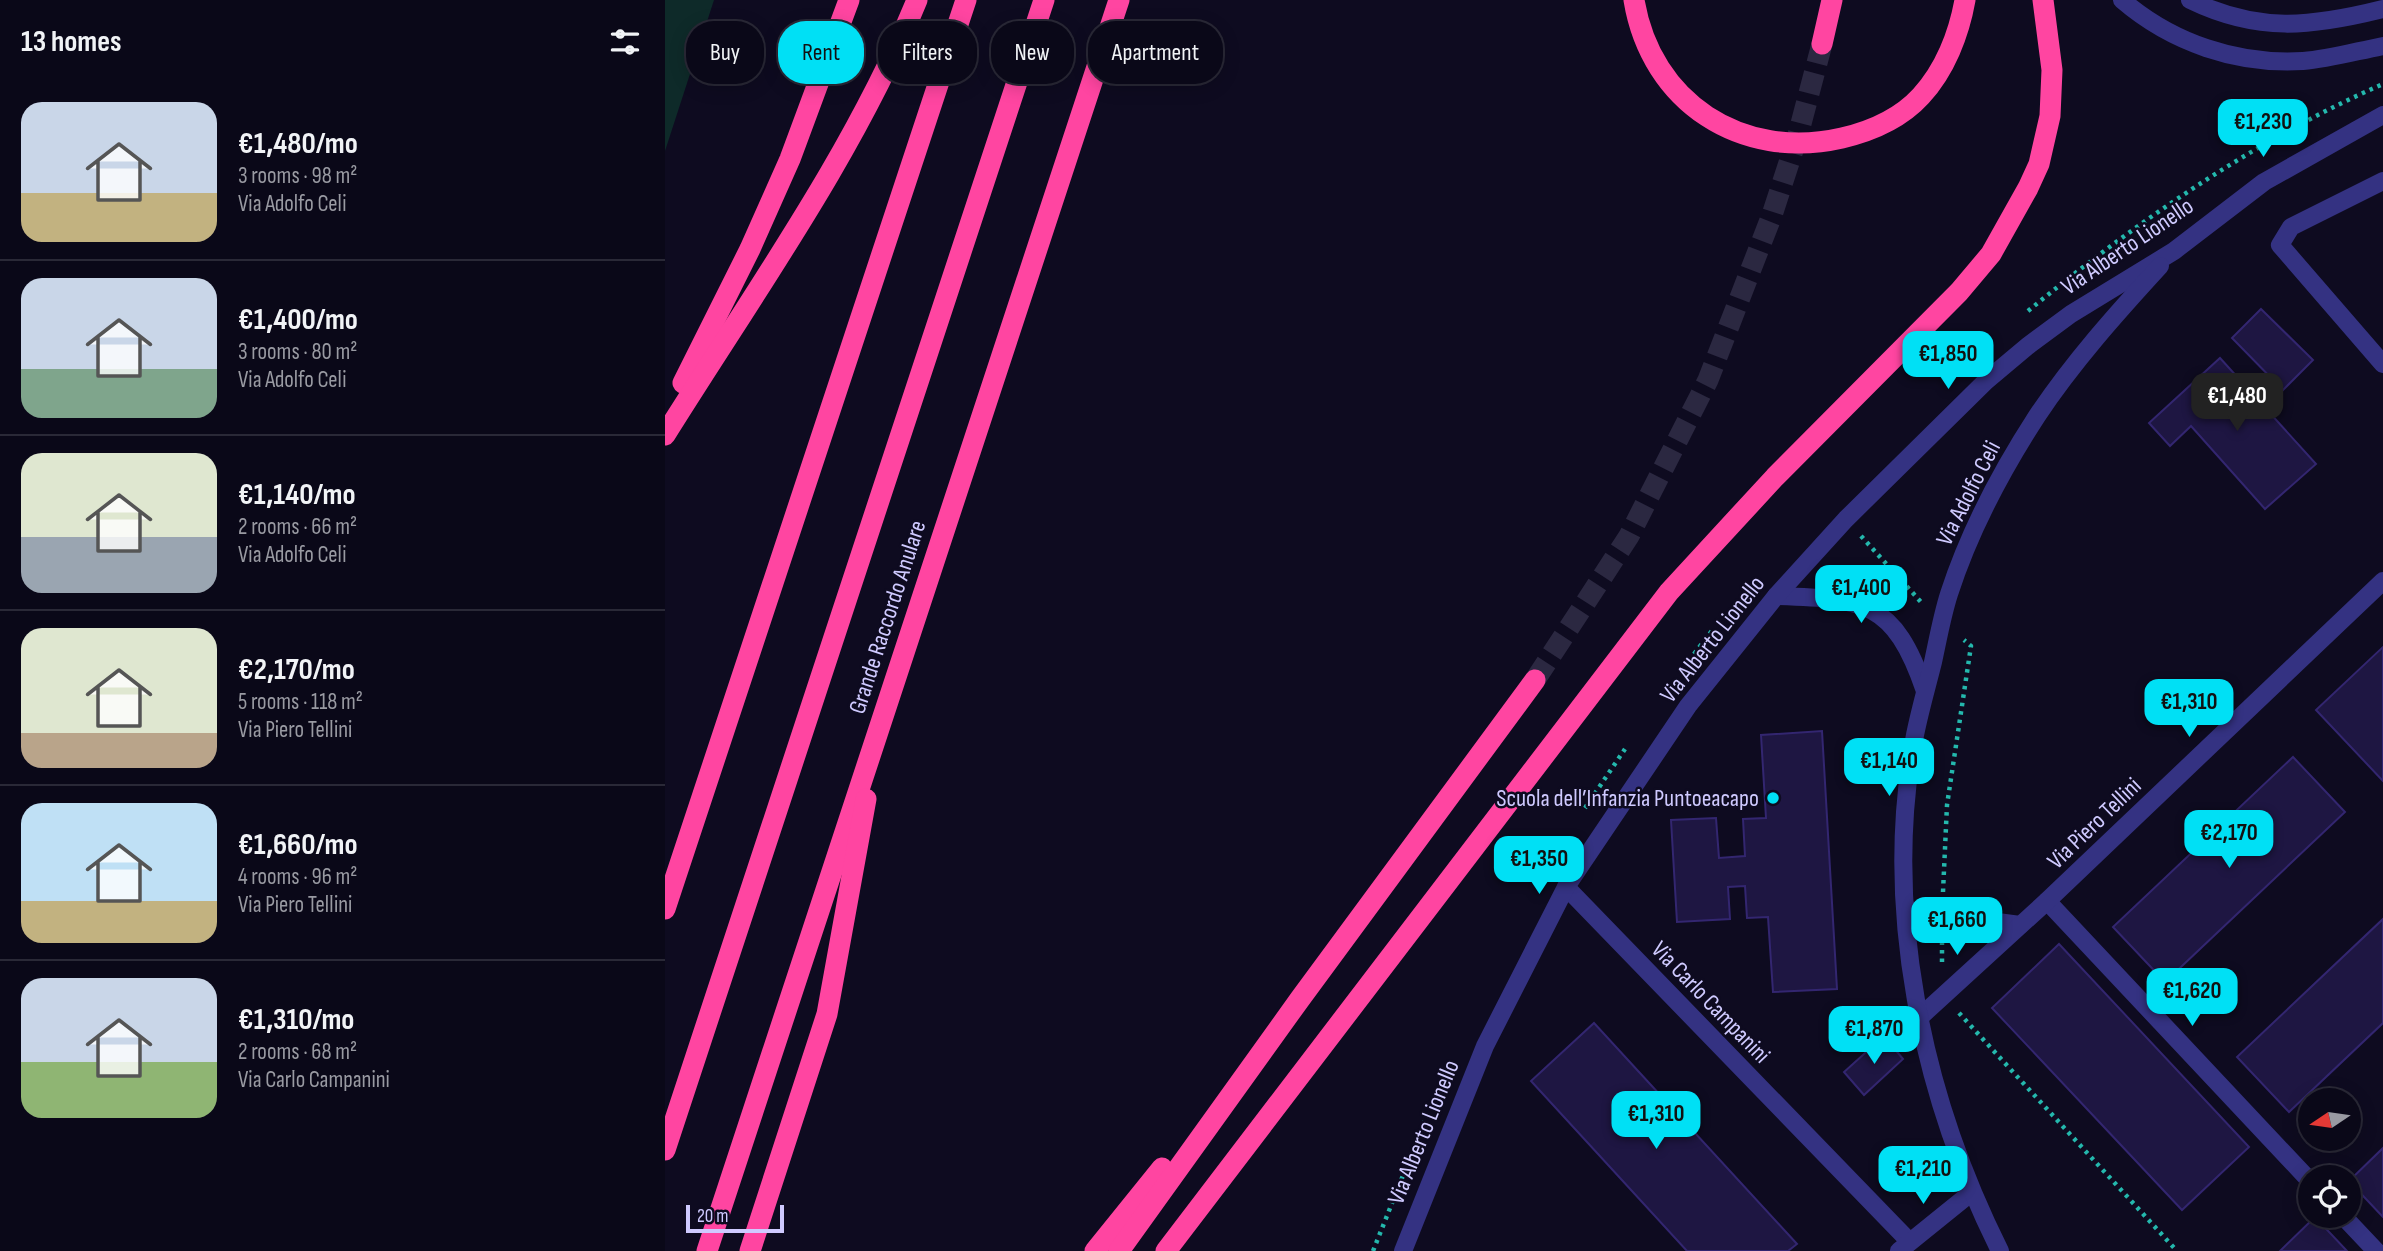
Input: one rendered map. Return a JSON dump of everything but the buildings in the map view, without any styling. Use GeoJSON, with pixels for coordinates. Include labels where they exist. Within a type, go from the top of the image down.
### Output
{"type":"FeatureCollection","features":[{"type":"Feature","properties":{"kind":"highway"},"geometry":{"type":"LineString","coordinates":[[665,419],[771,204],[849,0]]}},
{"type":"Feature","properties":{"kind":"highway"},"geometry":{"type":"LineString","coordinates":[[665,435],[845,144],[891,58],[917,0]]}},
{"type":"Feature","properties":{"kind":"highway"},"geometry":{"type":"LineString","coordinates":[[665,909],[966,0]]}},
{"type":"Feature","properties":{"kind":"highway","name":"Grande Raccordo Anulare"},"geometry":{"type":"LineString","coordinates":[[665,1150],[1044,0]]}},
{"type":"Feature","properties":{"kind":"highway","name":"Grande Raccordo Anulare"},"geometry":{"type":"LineString","coordinates":[[707,1251],[1119,0]]}},
{"type":"Feature","properties":{"kind":"highway"},"geometry":{"type":"LineString","coordinates":[[1634,0],[1655,62],[1692,105],[1734,132],[1769,143],[1801,144],[1867,132],[1905,110],[1921,96],[1947,56],[1965,0]]}},
{"type":"Feature","properties":{"kind":"highway"},"geometry":{"type":"LineString","coordinates":[[1822,44],[1832,0]]}},
{"type":"Feature","properties":{"kind":"highway"},"geometry":{"type":"LineString","coordinates":[[1166,1251],[1669,592],[1775,477],[1949,303],[1991,254],[2039,164],[2048,124],[2052,70],[2043,0]]}},
{"type":"Feature","properties":{"kind":"highway"},"geometry":{"type":"LineString","coordinates":[[1119,1251],[1535,680]]}},
{"type":"Feature","properties":{"kind":"highway"},"geometry":{"type":"LineString","coordinates":[[750,1251],[827,1014],[881,718]]}},
{"type":"Feature","properties":{"kind":"highway"},"geometry":{"type":"LineString","coordinates":[[1095,1251],[1300,999]]}},
{"type":"Feature","properties":{"kind":"street"},"geometry":{"type":"LineString","coordinates":[[2122,0],[2137,13],[2187,41],[2244,60],[2304,61],[2383,46]]}},
{"type":"Feature","properties":{"kind":"street"},"geometry":{"type":"LineString","coordinates":[[2190,0],[2237,20],[2266,24],[2341,18],[2383,9]]}},
{"type":"Feature","properties":{"kind":"street","name":"Via Alberto Lionello"},"geometry":{"type":"LineString","coordinates":[[1403,1251],[1433,1169],[1485,1046],[1566,887],[1688,706],[1776,596],[1846,519],[1986,381],[2029,345],[2071,314],[2174,251],[2264,182],[2383,115]]}},
{"type":"Feature","properties":{"kind":"street"},"geometry":{"type":"LineString","coordinates":[[2383,181],[2291,227],[2280,245],[2383,364]]}},
{"type":"Feature","properties":{"kind":"street","name":"Via Adolfo Celi"},"geometry":{"type":"LineString","coordinates":[[2000,1251],[1972,1192],[1939,1103],[1920,1017],[1907,910],[1905,867],[1911,763],[1940,623],[1961,560],[1997,485],[2037,416],[2096,337],[2174,251]]}},
{"type":"Feature","properties":{"kind":"street","name":"Via Piero Tellini"},"geometry":{"type":"LineString","coordinates":[[1920,1017],[2047,901],[2383,581]]}},
{"type":"Feature","properties":{"kind":"street"},"geometry":{"type":"LineString","coordinates":[[1776,596],[1841,599],[1872,608],[1893,625],[1902,638],[1925,691]]}},
{"type":"Feature","properties":{"kind":"street","name":"Via Carlo Campanini"},"geometry":{"type":"LineString","coordinates":[[1566,887],[1904,1246]]}},
{"type":"Feature","properties":{"kind":"street"},"geometry":{"type":"LineString","coordinates":[[2047,901],[2298,1168]]}},
{"type":"Feature","properties":{"kind":"street"},"geometry":{"type":"LineString","coordinates":[[1907,910],[2020,925]]}},
{"type":"Feature","properties":{"kind":"street"},"geometry":{"type":"LineString","coordinates":[[1904,1246],[1972,1192]]}},
{"type":"Feature","properties":{"kind":"street"},"geometry":{"type":"LineString","coordinates":[[2354,1228],[2376,1251]]}},
{"type":"Feature","properties":{"kind":"path"},"geometry":{"type":"LineString","coordinates":[[1846,519],[1940,623],[1971,646]]}},
{"type":"Feature","properties":{"kind":"green space"},"geometry":{"type":"Polygon","coordinates":[[[665,0],[714,0],[707,21],[686,21],[687,84],[665,151],[665,0]]]}},
{"type":"Feature","properties":{"kind":"tunnel"},"geometry":{"type":"LineString","coordinates":[[1535,680],[1629,536],[1708,380],[1772,215],[1798,135],[1822,44]]}},
{"type":"Feature","properties":{"kind":"place","name":"Scuola dell’Infanzia Puntoeacapo"},"geometry":{"type":"Point","coordinates":[1773,798]}}]}
